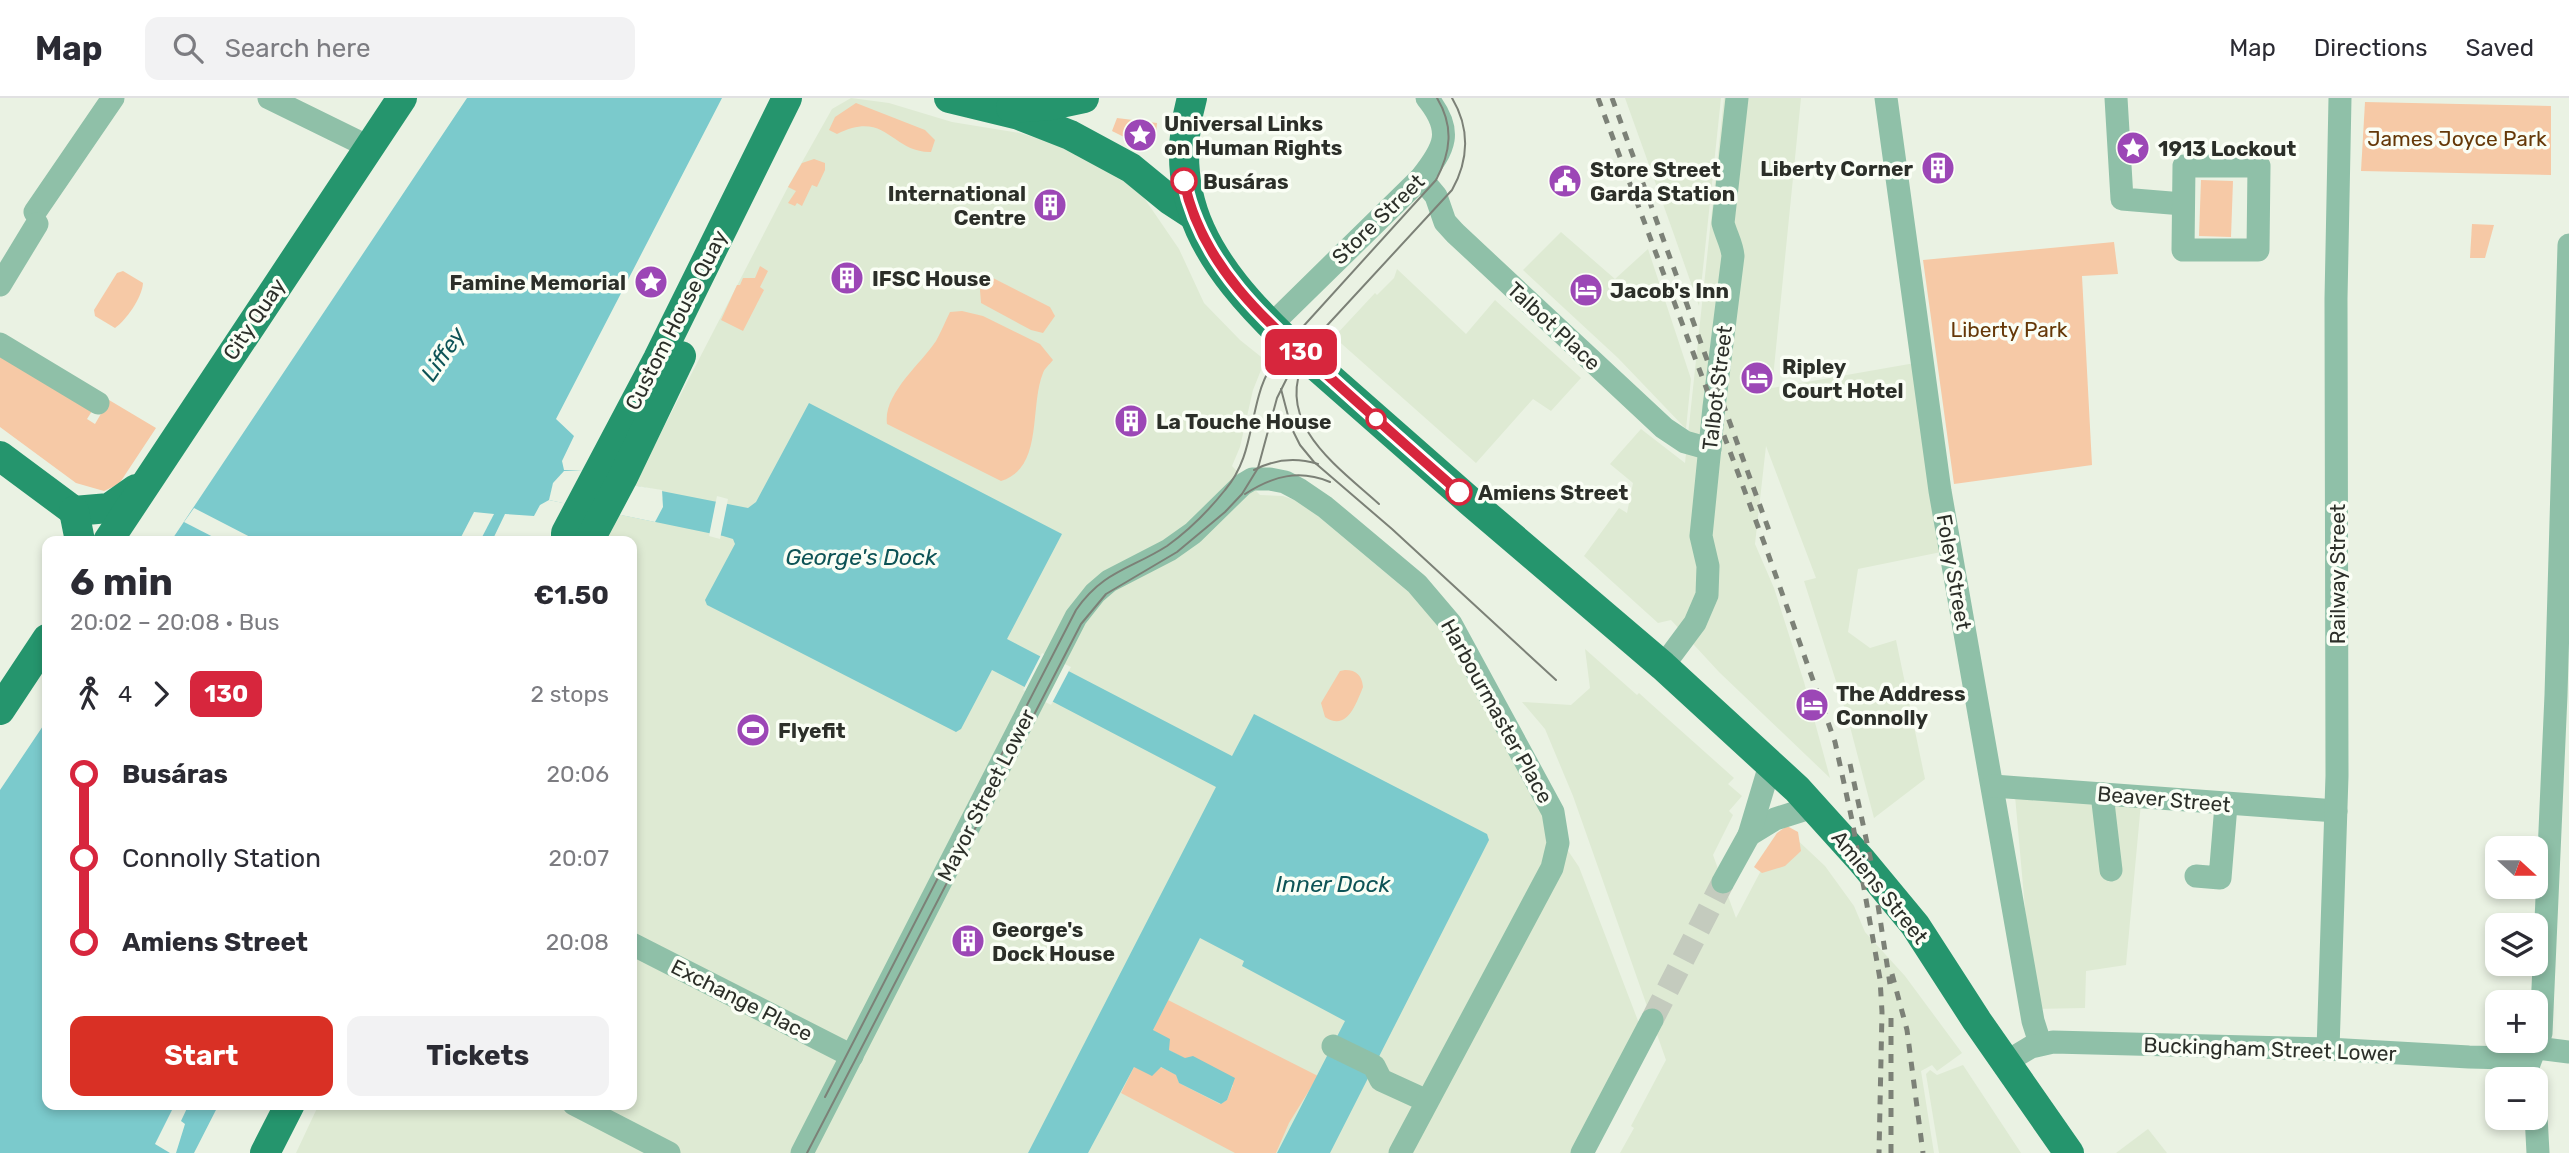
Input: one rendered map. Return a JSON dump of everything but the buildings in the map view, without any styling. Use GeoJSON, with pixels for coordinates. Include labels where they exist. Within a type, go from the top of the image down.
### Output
{"type":"FeatureCollection","features":[{"type":"Feature","properties":{"kind":"main road","name":"City Quay"},"geometry":{"type":"LineString","coordinates":[[111,536],[402,98]]}},
{"type":"Feature","properties":{"kind":"main road","name":"Custom House Quay"},"geometry":{"type":"LineString","coordinates":[[610,475],[658,359],[787,98]]}},
{"type":"Feature","properties":{"kind":"main road","name":"Custom House Quay"},"geometry":{"type":"LineString","coordinates":[[589,536],[591,513],[808,98]]}},
{"type":"Feature","properties":{"kind":"main road"},"geometry":{"type":"LineString","coordinates":[[950,98],[1045,124],[1095,147],[1131,168],[1193,215]]}},
{"type":"Feature","properties":{"kind":"main road"},"geometry":{"type":"LineString","coordinates":[[993,108],[1051,105],[1084,98]]}},
{"type":"Feature","properties":{"kind":"main road"},"geometry":{"type":"LineString","coordinates":[[1192,98],[1182,145],[1184,181],[1193,215]]}},
{"type":"Feature","properties":{"kind":"main road","name":"Amiens Street"},"geometry":{"type":"LineString","coordinates":[[1193,215],[1224,270],[1270,325],[1425,463],[1663,666],[1813,807],[1915,925],[2068,1153]]}},
{"type":"Feature","properties":{"kind":"main road"},"geometry":{"type":"LineString","coordinates":[[0,456],[74,511],[109,508],[132,493],[162,458]]}},
{"type":"Feature","properties":{"kind":"main road"},"geometry":{"type":"LineString","coordinates":[[74,511],[79,536]]}},
{"type":"Feature","properties":{"kind":"main road","name":"Custom House Quay"},"geometry":{"type":"LineString","coordinates":[[566,536],[566,533],[591,513]]}},
{"type":"Feature","properties":{"kind":"main road"},"geometry":{"type":"LineString","coordinates":[[0,710],[42,647]]}},
{"type":"Feature","properties":{"kind":"main road"},"geometry":{"type":"LineString","coordinates":[[265,1153],[287,1110]]}},
{"type":"Feature","properties":{"kind":"street"},"geometry":{"type":"LineString","coordinates":[[0,285],[36,218],[113,98]]}},
{"type":"Feature","properties":{"kind":"street"},"geometry":{"type":"LineString","coordinates":[[269,98],[369,147]]}},
{"type":"Feature","properties":{"kind":"street","name":"Store Street"},"geometry":{"type":"LineString","coordinates":[[1270,325],[1422,178],[1440,154],[1442,122],[1427,98]]}},
{"type":"Feature","properties":{"kind":"street","name":"Talbot Street"},"geometry":{"type":"LineString","coordinates":[[1663,666],[1695,623],[1707,595],[1708,566],[1702,536],[1733,256],[1732,245],[1723,223],[1737,98]]}},
{"type":"Feature","properties":{"kind":"street","name":"Foley Street"},"geometry":{"type":"LineString","coordinates":[[1886,98],[1940,491],[2033,1021],[2040,1043]]}},
{"type":"Feature","properties":{"kind":"street"},"geometry":{"type":"LineString","coordinates":[[2116,98],[2122,198],[2183,204]]}},
{"type":"Feature","properties":{"kind":"street","name":"Railway Street"},"geometry":{"type":"LineString","coordinates":[[2328,1049],[2336,811],[2336,299],[2340,98]]}},
{"type":"Feature","properties":{"kind":"street"},"geometry":{"type":"LineString","coordinates":[[2184,166],[2259,166],[2258,250],[2183,250],[2183,204],[2184,166]]}},
{"type":"Feature","properties":{"kind":"street","name":"Talbot Place"},"geometry":{"type":"LineString","coordinates":[[1422,178],[1436,196],[1445,222],[1455,233],[1664,428],[1685,442],[1710,449]]}},
{"type":"Feature","properties":{"kind":"street"},"geometry":{"type":"LineString","coordinates":[[2544,990],[2562,695],[2569,245]]}},
{"type":"Feature","properties":{"kind":"street"},"geometry":{"type":"LineString","coordinates":[[0,344],[97,403]]}},
{"type":"Feature","properties":{"kind":"street","name":"Harbourmaster Place"},"geometry":{"type":"LineString","coordinates":[[1234,492],[1242,485],[1258,479],[1277,480],[1300,489],[1417,584],[1451,624],[1466,649],[1549,804],[1559,843],[1552,868],[1400,1153]]}},
{"type":"Feature","properties":{"kind":"street","name":"Mayor Street Lower"},"geometry":{"type":"LineString","coordinates":[[802,1153],[1076,617],[1095,593],[1109,581],[1169,550],[1193,533],[1234,492]]}},
{"type":"Feature","properties":{"kind":"street"},"geometry":{"type":"LineString","coordinates":[[1723,882],[1749,835],[1770,765]]}},
{"type":"Feature","properties":{"kind":"street","name":"Beaver Street"},"geometry":{"type":"LineString","coordinates":[[1993,786],[2336,811]]}},
{"type":"Feature","properties":{"kind":"street"},"geometry":{"type":"LineString","coordinates":[[2102,794],[2111,870]]}},
{"type":"Feature","properties":{"kind":"street"},"geometry":{"type":"LineString","coordinates":[[2196,876],[2220,878],[2226,805]]}},
{"type":"Feature","properties":{"kind":"street"},"geometry":{"type":"LineString","coordinates":[[1749,835],[1775,819],[1813,807]]}},
{"type":"Feature","properties":{"kind":"street","name":"Exchange Place"},"geometry":{"type":"LineString","coordinates":[[637,947],[852,1056]]}},
{"type":"Feature","properties":{"kind":"street"},"geometry":{"type":"LineString","coordinates":[[1582,1153],[1652,1020]]}},
{"type":"Feature","properties":{"kind":"street"},"geometry":{"type":"LineString","coordinates":[[2006,1062],[2040,1043]]}},
{"type":"Feature","properties":{"kind":"street","name":"Buckingham Street Lower"},"geometry":{"type":"LineString","coordinates":[[2040,1043],[2328,1049],[2509,1058],[2523,1053]]}},
{"type":"Feature","properties":{"kind":"street"},"geometry":{"type":"LineString","coordinates":[[1333,1046],[1374,1066],[1381,1080],[1427,1101]]}},
{"type":"Feature","properties":{"kind":"street"},"geometry":{"type":"LineString","coordinates":[[2548,1049],[2569,1052]]}},
{"type":"Feature","properties":{"kind":"street"},"geometry":{"type":"LineString","coordinates":[[585,1110],[668,1153]]}},
{"type":"Feature","properties":{"kind":"street"},"geometry":{"type":"LineString","coordinates":[[2537,1130],[2538,1153]]}},
{"type":"Feature","properties":{"kind":"shaded area"},"geometry":{"type":"Polygon","coordinates":[[[851,98],[889,103],[952,122],[1020,133],[1088,154],[1140,192],[1179,249],[1204,303],[1240,340],[1265,360],[1253,390],[1240,447],[1232,466],[1260,495],[1283,496],[1297,501],[1318,516],[1436,615],[1544,815],[1579,867],[1640,1026],[1572,1153],[296,1153],[316,1110],[637,1110],[637,536],[608,536],[788,187],[832,109],[851,98]]]}},
{"type":"Feature","properties":{"kind":"shaded area"},"geometry":{"type":"Polygon","coordinates":[[[1625,98],[1721,98],[1699,306],[1672,229],[1625,98]]]}},
{"type":"Feature","properties":{"kind":"shaded area"},"geometry":{"type":"Polygon","coordinates":[[[1724,98],[1801,98],[1772,388],[1915,363],[1946,551],[1858,569],[1848,632],[1870,648],[1896,640],[1925,779],[1874,818],[1848,719],[1804,581],[1816,578],[1766,446],[1755,544],[1774,588],[1804,682],[1830,778],[1719,672],[1671,620],[1658,623],[1584,556],[1619,508],[1627,513],[1633,483],[1610,464],[1641,429],[1685,463],[1724,98]]]}},
{"type":"Feature","properties":{"kind":"shaded area"},"geometry":{"type":"Polygon","coordinates":[[[1561,232],[1615,279],[1648,249],[1691,379],[1686,429],[1618,358],[1523,270],[1561,232]]]}},
{"type":"Feature","properties":{"kind":"shaded area"},"geometry":{"type":"Polygon","coordinates":[[[1397,269],[1466,334],[1495,300],[1581,378],[1551,411],[1533,399],[1476,463],[1334,337],[1375,293],[1377,295],[1394,278],[1397,269]]]}},
{"type":"Feature","properties":{"kind":"shaded area"},"geometry":{"type":"Polygon","coordinates":[[[1585,649],[1734,778],[1728,784],[1742,796],[1729,811],[1733,815],[1713,855],[1736,918],[1776,842],[1792,835],[1825,866],[1854,906],[1865,932],[1905,976],[1962,1053],[1937,1071],[1932,1065],[1921,1071],[1934,1153],[1620,1153],[1634,1128],[1631,1126],[1666,1060],[1573,796],[1545,729],[1522,702],[1571,705],[1590,688],[1585,649]]]}},
{"type":"Feature","properties":{"kind":"shaded area"},"geometry":{"type":"Polygon","coordinates":[[[2015,796],[2141,803],[2126,965],[2086,971],[2085,1008],[2034,1009],[2015,796]]]}},
{"type":"Feature","properties":{"kind":"shaded area"},"geometry":{"type":"Polygon","coordinates":[[[1963,1065],[2021,1153],[1939,1153],[1926,1074],[1930,1070],[1937,1075],[1963,1065]]]}},
{"type":"Feature","properties":{"kind":"shaded area"},"geometry":{"type":"Polygon","coordinates":[[[2148,1129],[2167,1153],[2116,1153],[2148,1129]]]}},
{"type":"Feature","properties":{"kind":"green space","name":"James Joyce Park"},"geometry":{"type":"Polygon","coordinates":[[[2365,102],[2551,106],[2551,175],[2361,171],[2365,102]]]}},
{"type":"Feature","properties":{"kind":"green space"},"geometry":{"type":"Polygon","coordinates":[[[856,103],[925,130],[935,140],[931,152],[906,146],[888,134],[867,126],[837,134],[829,130],[835,117],[856,103]]]}},
{"type":"Feature","properties":{"kind":"green space"},"geometry":{"type":"Polygon","coordinates":[[[1117,118],[1157,123],[1156,133],[1148,128],[1126,138],[1112,131],[1117,118]]]}},
{"type":"Feature","properties":{"kind":"green space"},"geometry":{"type":"Polygon","coordinates":[[[814,159],[825,163],[825,170],[817,187],[812,185],[802,206],[788,203],[796,191],[788,187],[802,163],[814,159]]]}},
{"type":"Feature","properties":{"kind":"green space"},"geometry":{"type":"Polygon","coordinates":[[[2201,180],[2233,181],[2231,237],[2199,236],[2201,180]]]}},
{"type":"Feature","properties":{"kind":"green space"},"geometry":{"type":"Polygon","coordinates":[[[2472,224],[2494,225],[2485,258],[2470,258],[2472,224]]]}},
{"type":"Feature","properties":{"kind":"green space","name":"Liberty Park"},"geometry":{"type":"Polygon","coordinates":[[[2114,242],[2118,274],[2082,276],[2092,465],[1954,484],[1923,260],[2114,242]]]}},
{"type":"Feature","properties":{"kind":"green space"},"geometry":{"type":"Polygon","coordinates":[[[760,266],[768,271],[760,287],[764,290],[743,331],[721,320],[737,285],[740,285],[743,278],[755,278],[760,266]]]}},
{"type":"Feature","properties":{"kind":"green space"},"geometry":{"type":"Polygon","coordinates":[[[123,271],[143,283],[133,308],[115,328],[95,316],[94,310],[117,273],[123,271]]]}},
{"type":"Feature","properties":{"kind":"green space"},"geometry":{"type":"Polygon","coordinates":[[[993,278],[1050,307],[1055,316],[1043,333],[1031,330],[981,303],[980,290],[983,282],[993,278]]]}},
{"type":"Feature","properties":{"kind":"green space"},"geometry":{"type":"Polygon","coordinates":[[[962,311],[983,316],[1040,344],[1053,360],[1044,371],[1039,387],[1033,435],[1024,464],[1015,474],[1001,481],[887,424],[891,402],[904,380],[936,341],[950,312],[962,311]]]}},
{"type":"Feature","properties":{"kind":"green space"},"geometry":{"type":"Polygon","coordinates":[[[0,355],[92,411],[87,419],[95,424],[109,400],[156,428],[119,484],[104,491],[76,483],[0,427],[0,355]]]}},
{"type":"Feature","properties":{"kind":"green space"},"geometry":{"type":"Polygon","coordinates":[[[1340,671],[1358,674],[1363,687],[1350,714],[1345,719],[1333,721],[1325,717],[1321,703],[1340,671]]]}},
{"type":"Feature","properties":{"kind":"green space"},"geometry":{"type":"Polygon","coordinates":[[[1787,826],[1798,832],[1801,851],[1785,866],[1762,873],[1754,867],[1777,833],[1787,826]]]}},
{"type":"Feature","properties":{"kind":"green space"},"geometry":{"type":"Polygon","coordinates":[[[1168,1000],[1318,1076],[1289,1123],[1276,1153],[1235,1153],[1121,1093],[1134,1067],[1160,1067],[1177,1075],[1179,1083],[1220,1104],[1227,1100],[1233,1085],[1169,1050],[1153,1030],[1168,1000]]]}},
{"type":"Feature","properties":{"kind":"water"},"geometry":{"type":"Polygon","coordinates":[[[467,98],[722,98],[556,419],[574,436],[562,461],[564,470],[583,471],[631,485],[748,508],[756,502],[809,403],[1062,534],[1007,639],[1232,756],[1254,714],[1487,834],[1489,840],[1330,1153],[1277,1153],[1345,1021],[1242,966],[1244,961],[1200,938],[1153,1030],[1170,1039],[1169,1050],[1185,1058],[1193,1056],[1235,1078],[1227,1100],[1221,1104],[1179,1083],[1176,1075],[1161,1067],[1152,1076],[1134,1067],[1088,1153],[1028,1153],[1216,787],[992,670],[961,729],[956,732],[707,605],[705,600],[735,544],[733,539],[723,536],[549,500],[540,505],[534,516],[505,514],[494,536],[174,536],[467,98]]]}},
{"type":"Feature","properties":{"kind":"water"},"geometry":{"type":"Polygon","coordinates":[[[42,727],[42,1110],[216,1110],[194,1153],[0,1153],[0,790],[42,727]]]}},
{"type":"Feature","properties":{"kind":"pier"},"geometry":{"type":"Polygon","coordinates":[[[564,471],[583,471],[567,504],[549,500],[553,483],[564,471]]]}},
{"type":"Feature","properties":{"kind":"pier"},"geometry":{"type":"Polygon","coordinates":[[[631,485],[662,490],[663,507],[655,522],[616,514],[631,485]]]}},
{"type":"Feature","properties":{"kind":"pier"},"geometry":{"type":"Polygon","coordinates":[[[717,496],[728,499],[720,539],[709,536],[717,496]]]}},
{"type":"Feature","properties":{"kind":"pier"},"geometry":{"type":"Polygon","coordinates":[[[194,508],[248,536],[211,536],[184,522],[194,508]]]}},
{"type":"Feature","properties":{"kind":"pier"},"geometry":{"type":"Polygon","coordinates":[[[474,512],[494,514],[483,536],[462,536],[474,512]]]}},
{"type":"Feature","properties":{"kind":"pier"},"geometry":{"type":"Polygon","coordinates":[[[1042,653],[1071,667],[1051,705],[1023,690],[1042,653]]]}},
{"type":"Feature","properties":{"kind":"pier"},"geometry":{"type":"Polygon","coordinates":[[[172,1110],[186,1110],[181,1121],[185,1124],[176,1153],[170,1153],[155,1144],[172,1110]]]}},
{"type":"Feature","properties":{"kind":"tunnel"},"geometry":{"type":"LineString","coordinates":[[1652,1020],[1723,882]]}},
{"type":"Feature","properties":{"kind":"tram line"},"geometry":{"type":"LineString","coordinates":[[825,1097],[1076,610],[1086,597],[1107,579],[1175,540],[1219,498],[1244,457],[1261,389],[1280,352],[1436,180],[1445,159],[1448,139],[1446,119],[1437,98]]}},
{"type":"Feature","properties":{"kind":"tram line"},"geometry":{"type":"LineString","coordinates":[[807,1153],[1081,624],[1106,594],[1177,552],[1225,512],[1242,494],[1258,468],[1277,398],[1292,368],[1321,332],[1452,190],[1462,167],[1465,144],[1462,121],[1452,98]]}},
{"type":"Feature","properties":{"kind":"tram line"},"geometry":{"type":"LineString","coordinates":[[1305,359],[1297,382],[1297,403],[1303,423],[1329,458],[1379,504]]}},
{"type":"Feature","properties":{"kind":"tram line"},"geometry":{"type":"LineString","coordinates":[[1281,389],[1291,427],[1300,445],[1314,462],[1392,529],[1556,680]]}},
{"type":"Feature","properties":{"kind":"tram line"},"geometry":{"type":"LineString","coordinates":[[1254,470],[1285,460],[1318,464]]}},
{"type":"Feature","properties":{"kind":"tram line"},"geometry":{"type":"LineString","coordinates":[[1245,494],[1286,476],[1308,476],[1330,482]]}},
{"type":"Feature","properties":{"kind":"railway"},"geometry":{"type":"LineString","coordinates":[[1598,98],[1766,548],[1835,742],[1852,820],[1880,979],[1882,1012],[1879,1153]]}},
{"type":"Feature","properties":{"kind":"railway"},"geometry":{"type":"LineString","coordinates":[[1612,98],[1771,536]]}},
{"type":"Feature","properties":{"kind":"railway"},"geometry":{"type":"LineString","coordinates":[[1850,764],[1872,866],[1890,984]]}},
{"type":"Feature","properties":{"kind":"railway"},"geometry":{"type":"LineString","coordinates":[[1892,974],[1907,1030],[1923,1153]]}},
{"type":"Feature","properties":{"kind":"railway"},"geometry":{"type":"LineString","coordinates":[[1891,1012],[1891,1153]]}},
{"type":"Feature","properties":{"kind":"bus line","name":"130"},"geometry":{"type":"LineString","coordinates":[[1184,181],[1193,215],[1217,261],[1256,310],[1459,492]]}},
{"type":"Feature","properties":{"kind":"place","name":"Universal Links on Human Rights"},"geometry":{"type":"Point","coordinates":[1140,135]}},
{"type":"Feature","properties":{"kind":"place","name":"1913 Lockout"},"geometry":{"type":"Point","coordinates":[2133,148]}},
{"type":"Feature","properties":{"kind":"place","name":"Liberty Corner"},"geometry":{"type":"Point","coordinates":[1938,168]}},
{"type":"Feature","properties":{"kind":"place","name":"Busáras"},"geometry":{"type":"Point","coordinates":[1184,181]}},
{"type":"Feature","properties":{"kind":"place","name":"Store Street Garda Station"},"geometry":{"type":"Point","coordinates":[1565,181]}},
{"type":"Feature","properties":{"kind":"place","name":"International Centre"},"geometry":{"type":"Point","coordinates":[1050,205]}},
{"type":"Feature","properties":{"kind":"place","name":"IFSC House"},"geometry":{"type":"Point","coordinates":[847,278]}},
{"type":"Feature","properties":{"kind":"place","name":"Famine Memorial"},"geometry":{"type":"Point","coordinates":[651,282]}},
{"type":"Feature","properties":{"kind":"place","name":"Jacob's Inn"},"geometry":{"type":"Point","coordinates":[1586,290]}},
{"type":"Feature","properties":{"kind":"place","name":"Ripley Court Hotel"},"geometry":{"type":"Point","coordinates":[1757,378]}},
{"type":"Feature","properties":{"kind":"place","name":"La Touche House"},"geometry":{"type":"Point","coordinates":[1131,421]}},
{"type":"Feature","properties":{"kind":"place","name":"Amiens Street"},"geometry":{"type":"Point","coordinates":[1459,492]}},
{"type":"Feature","properties":{"kind":"place","name":"The Address Connolly"},"geometry":{"type":"Point","coordinates":[1812,705]}},
{"type":"Feature","properties":{"kind":"place","name":"Flyefit"},"geometry":{"type":"Point","coordinates":[753,730]}},
{"type":"Feature","properties":{"kind":"place","name":"George's Dock House"},"geometry":{"type":"Point","coordinates":[968,941]}},
{"type":"Feature","properties":{"kind":"water label","name":"Liffey"},"geometry":{"type":"Point","coordinates":[443,354]}},
{"type":"Feature","properties":{"kind":"water label","name":"George's Dock"},"geometry":{"type":"Point","coordinates":[861,557]}},
{"type":"Feature","properties":{"kind":"water label","name":"Inner Dock"},"geometry":{"type":"Point","coordinates":[1333,884]}}]}
